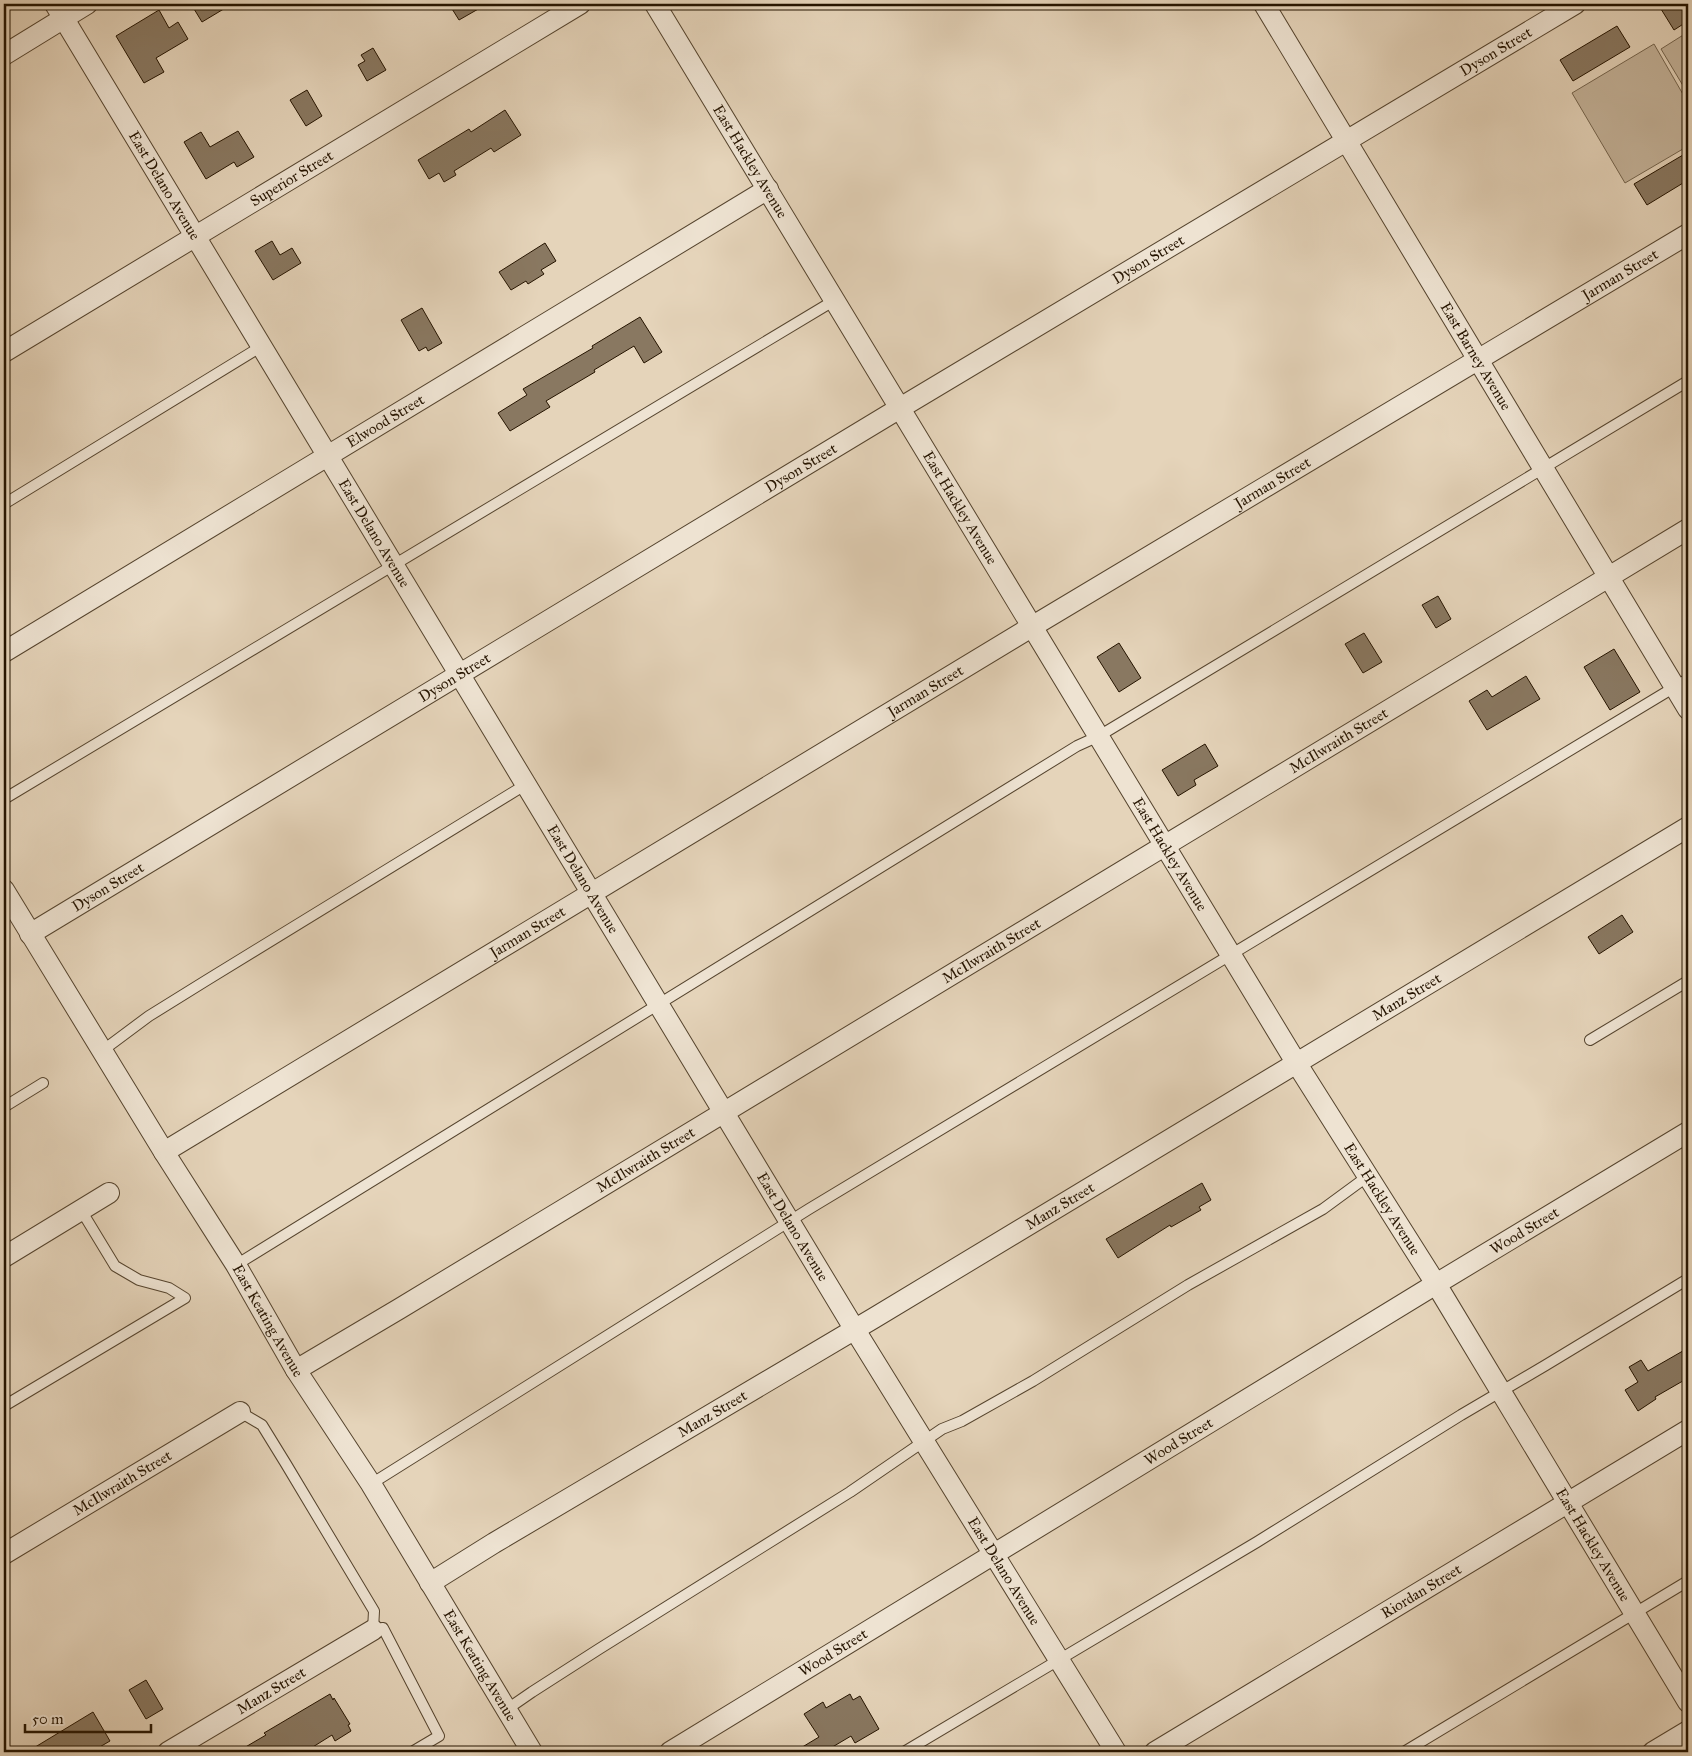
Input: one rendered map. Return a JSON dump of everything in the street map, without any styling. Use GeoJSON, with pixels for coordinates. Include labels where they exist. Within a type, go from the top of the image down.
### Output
{"type":"FeatureCollection","features":[{"type":"Feature","properties":{"kind":"street"},"geometry":{"type":"LineString","coordinates":[[4,55],[59,11],[87,4]]}},
{"type":"Feature","properties":{"kind":"street","name":"Superior Street"},"geometry":{"type":"LineString","coordinates":[[4,352],[580,4]]}},
{"type":"Feature","properties":{"kind":"street","name":"East Hackley Avenue"},"geometry":{"type":"LineString","coordinates":[[655,4],[1297,1064],[1436,1284],[1688,1702]]}},
{"type":"Feature","properties":{"kind":"street","name":"East Barney Avenue"},"geometry":{"type":"LineString","coordinates":[[1264,4],[1608,576],[1682,683],[1688,709]]}},
{"type":"Feature","properties":{"kind":"street","name":"Dyson Street"},"geometry":{"type":"LineString","coordinates":[[30,934],[900,408],[1575,4]]}},
{"type":"Feature","properties":{"kind":"street","name":"East Delano Avenue"},"geometry":{"type":"LineString","coordinates":[[59,11],[590,894],[923,1441],[1116,1752]]}},
{"type":"Feature","properties":{"kind":"street","name":"Elwood Street"},"geometry":{"type":"LineString","coordinates":[[4,652],[768,189]]}},
{"type":"Feature","properties":{"kind":"street","name":"Jarman Street"},"geometry":{"type":"LineString","coordinates":[[164,1152],[1033,626],[1688,234]]}},
{"type":"Feature","properties":{"kind":"street","name":"McIlwraith Street"},"geometry":{"type":"LineString","coordinates":[[296,1370],[1688,529]]}},
{"type":"Feature","properties":{"kind":"street","name":"Manz Street"},"geometry":{"type":"LineString","coordinates":[[430,1583],[494,1543],[855,1330],[1688,827]]}},
{"type":"Feature","properties":{"kind":"street","name":"East Keating Avenue"},"geometry":{"type":"LineString","coordinates":[[4,890],[164,1152],[236,1265],[296,1370],[371,1484],[532,1752]]}},
{"type":"Feature","properties":{"kind":"street","name":"Wood Street"},"geometry":{"type":"LineString","coordinates":[[670,1752],[1688,1132]]}},
{"type":"Feature","properties":{"kind":"street"},"geometry":{"type":"LineString","coordinates":[[4,1257],[109,1193]]}},
{"type":"Feature","properties":{"kind":"street","name":"McIlwraith Street"},"geometry":{"type":"LineString","coordinates":[[4,1554],[240,1412]]}},
{"type":"Feature","properties":{"kind":"street","name":"Riordan Street"},"geometry":{"type":"LineString","coordinates":[[1155,1752],[1688,1430]]}},
{"type":"Feature","properties":{"kind":"street","name":"Manz Street"},"geometry":{"type":"LineString","coordinates":[[168,1752],[373,1630]]}},
{"type":"Feature","properties":{"kind":"street"},"geometry":{"type":"LineString","coordinates":[[1653,1752],[1688,1731]]}},
{"type":"Feature","properties":{"kind":"lane"},"geometry":{"type":"LineString","coordinates":[[4,799],[835,300]]}},
{"type":"Feature","properties":{"kind":"lane"},"geometry":{"type":"LineString","coordinates":[[4,504],[262,346]]}},
{"type":"Feature","properties":{"kind":"lane"},"geometry":{"type":"LineString","coordinates":[[236,1265],[1068,752],[1099,736],[1688,381]]}},
{"type":"Feature","properties":{"kind":"lane"},"geometry":{"type":"LineString","coordinates":[[371,1484],[789,1221],[1682,683]]}},
{"type":"Feature","properties":{"kind":"lane"},"geometry":{"type":"LineString","coordinates":[[102,1051],[149,1016],[525,785]]}},
{"type":"Feature","properties":{"kind":"lane"},"geometry":{"type":"LineString","coordinates":[[1590,1040],[1688,981]]}},
{"type":"Feature","properties":{"kind":"lane"},"geometry":{"type":"LineString","coordinates":[[4,1107],[44,1083]]}},
{"type":"Feature","properties":{"kind":"lane"},"geometry":{"type":"LineString","coordinates":[[506,1710],[599,1649],[850,1492],[942,1429],[962,1421],[1033,1381],[1188,1285],[1324,1209],[1368,1176]]}},
{"type":"Feature","properties":{"kind":"lane"},"geometry":{"type":"LineString","coordinates":[[4,1406],[186,1298],[169,1288],[139,1280],[115,1266],[81,1210]]}},
{"type":"Feature","properties":{"kind":"lane"},"geometry":{"type":"LineString","coordinates":[[904,1752],[1058,1661],[1688,1279]]}},
{"type":"Feature","properties":{"kind":"lane"},"geometry":{"type":"LineString","coordinates":[[240,1412],[262,1425],[286,1464],[374,1611],[373,1630],[383,1628],[439,1736],[412,1752]]}},
{"type":"Feature","properties":{"kind":"lane"},"geometry":{"type":"LineString","coordinates":[[1404,1752],[1688,1581]]}},
{"type":"Feature","properties":{"kind":"shaded area"},"geometry":{"type":"Polygon","coordinates":[[[1688,32],[1688,94],[1661,49],[1688,32]]]}},
{"type":"Feature","properties":{"kind":"shaded area"},"geometry":{"type":"Polygon","coordinates":[[[1654,44],[1688,103],[1688,146],[1625,183],[1572,93],[1654,44]]]}},
{"type":"Feature","properties":{"kind":"building"},"geometry":{"type":"Polygon","coordinates":[[[191,4],[232,4],[202,22],[191,4]]]}},
{"type":"Feature","properties":{"kind":"building"},"geometry":{"type":"Polygon","coordinates":[[[449,4],[487,4],[459,20],[449,4]]]}},
{"type":"Feature","properties":{"kind":"building"},"geometry":{"type":"Polygon","coordinates":[[[1669,4],[1688,4],[1688,21],[1674,30],[1661,9],[1669,4]]]}},
{"type":"Feature","properties":{"kind":"building"},"geometry":{"type":"Polygon","coordinates":[[[159,10],[169,28],[178,22],[188,39],[156,58],[164,72],[144,83],[116,36],[159,10]]]}},
{"type":"Feature","properties":{"kind":"building"},"geometry":{"type":"Polygon","coordinates":[[[1617,26],[1630,47],[1573,81],[1560,60],[1617,26]]]}},
{"type":"Feature","properties":{"kind":"building"},"geometry":{"type":"Polygon","coordinates":[[[373,48],[386,70],[367,81],[358,65],[365,61],[361,55],[373,48]]]}},
{"type":"Feature","properties":{"kind":"building"},"geometry":{"type":"Polygon","coordinates":[[[307,90],[322,116],[306,126],[290,100],[307,90]]]}},
{"type":"Feature","properties":{"kind":"building"},"geometry":{"type":"Polygon","coordinates":[[[505,110],[521,135],[494,152],[491,148],[454,171],[456,175],[444,182],[439,173],[429,179],[418,160],[469,129],[471,132],[505,110]]]}},
{"type":"Feature","properties":{"kind":"building"},"geometry":{"type":"Polygon","coordinates":[[[238,131],[254,157],[237,167],[234,162],[206,179],[184,142],[201,132],[210,147],[238,131]]]}},
{"type":"Feature","properties":{"kind":"building"},"geometry":{"type":"Polygon","coordinates":[[[1688,152],[1688,180],[1647,205],[1634,184],[1688,152]]]}},
{"type":"Feature","properties":{"kind":"building"},"geometry":{"type":"Polygon","coordinates":[[[272,241],[280,255],[292,248],[301,263],[273,280],[255,251],[272,241]]]}},
{"type":"Feature","properties":{"kind":"building"},"geometry":{"type":"Polygon","coordinates":[[[545,243],[556,261],[541,270],[544,274],[528,284],[526,281],[511,290],[499,272],[545,243]]]}},
{"type":"Feature","properties":{"kind":"building"},"geometry":{"type":"Polygon","coordinates":[[[422,308],[442,343],[428,351],[426,347],[419,351],[401,320],[422,308]]]}},
{"type":"Feature","properties":{"kind":"building"},"geometry":{"type":"Polygon","coordinates":[[[640,317],[662,352],[644,363],[634,346],[546,401],[550,407],[510,431],[498,413],[527,395],[523,389],[593,348],[592,346],[640,317]]]}},
{"type":"Feature","properties":{"kind":"building"},"geometry":{"type":"Polygon","coordinates":[[[1438,596],[1451,619],[1436,628],[1422,605],[1438,596]]]}},
{"type":"Feature","properties":{"kind":"building"},"geometry":{"type":"Polygon","coordinates":[[[1364,633],[1382,662],[1363,673],[1345,644],[1364,633]]]}},
{"type":"Feature","properties":{"kind":"building"},"geometry":{"type":"Polygon","coordinates":[[[1119,643],[1141,678],[1119,692],[1097,657],[1119,643]]]}},
{"type":"Feature","properties":{"kind":"building"},"geometry":{"type":"Polygon","coordinates":[[[1614,649],[1640,692],[1610,710],[1584,667],[1614,649]]]}},
{"type":"Feature","properties":{"kind":"building"},"geometry":{"type":"Polygon","coordinates":[[[1526,676],[1540,699],[1487,730],[1469,701],[1487,690],[1492,697],[1526,676]]]}},
{"type":"Feature","properties":{"kind":"building"},"geometry":{"type":"Polygon","coordinates":[[[1205,744],[1218,766],[1194,780],[1196,785],[1178,796],[1162,770],[1205,744]]]}},
{"type":"Feature","properties":{"kind":"building"},"geometry":{"type":"Polygon","coordinates":[[[1622,915],[1633,932],[1599,954],[1588,937],[1622,915]]]}},
{"type":"Feature","properties":{"kind":"building"},"geometry":{"type":"Polygon","coordinates":[[[1202,1183],[1211,1200],[1199,1207],[1201,1210],[1171,1227],[1170,1225],[1118,1258],[1106,1239],[1202,1183]]]}},
{"type":"Feature","properties":{"kind":"building"},"geometry":{"type":"Polygon","coordinates":[[[1688,1348],[1688,1378],[1655,1397],[1656,1399],[1638,1411],[1625,1390],[1638,1382],[1629,1367],[1641,1360],[1648,1371],[1688,1348]]]}},
{"type":"Feature","properties":{"kind":"building"},"geometry":{"type":"Polygon","coordinates":[[[146,1680],[163,1709],[146,1719],[129,1690],[146,1680]]]}},
{"type":"Feature","properties":{"kind":"building"},"geometry":{"type":"Polygon","coordinates":[[[330,1694],[350,1724],[348,1725],[351,1731],[335,1741],[332,1735],[308,1750],[306,1747],[297,1752],[237,1752],[266,1735],[264,1733],[330,1694]]]}},
{"type":"Feature","properties":{"kind":"building"},"geometry":{"type":"Polygon","coordinates":[[[850,1694],[853,1700],[860,1696],[879,1729],[855,1743],[851,1736],[824,1752],[794,1752],[819,1737],[804,1714],[823,1702],[826,1708],[850,1694]]]}},
{"type":"Feature","properties":{"kind":"building"},"geometry":{"type":"Polygon","coordinates":[[[93,1712],[110,1741],[91,1752],[27,1752],[93,1712]]]}}]}
